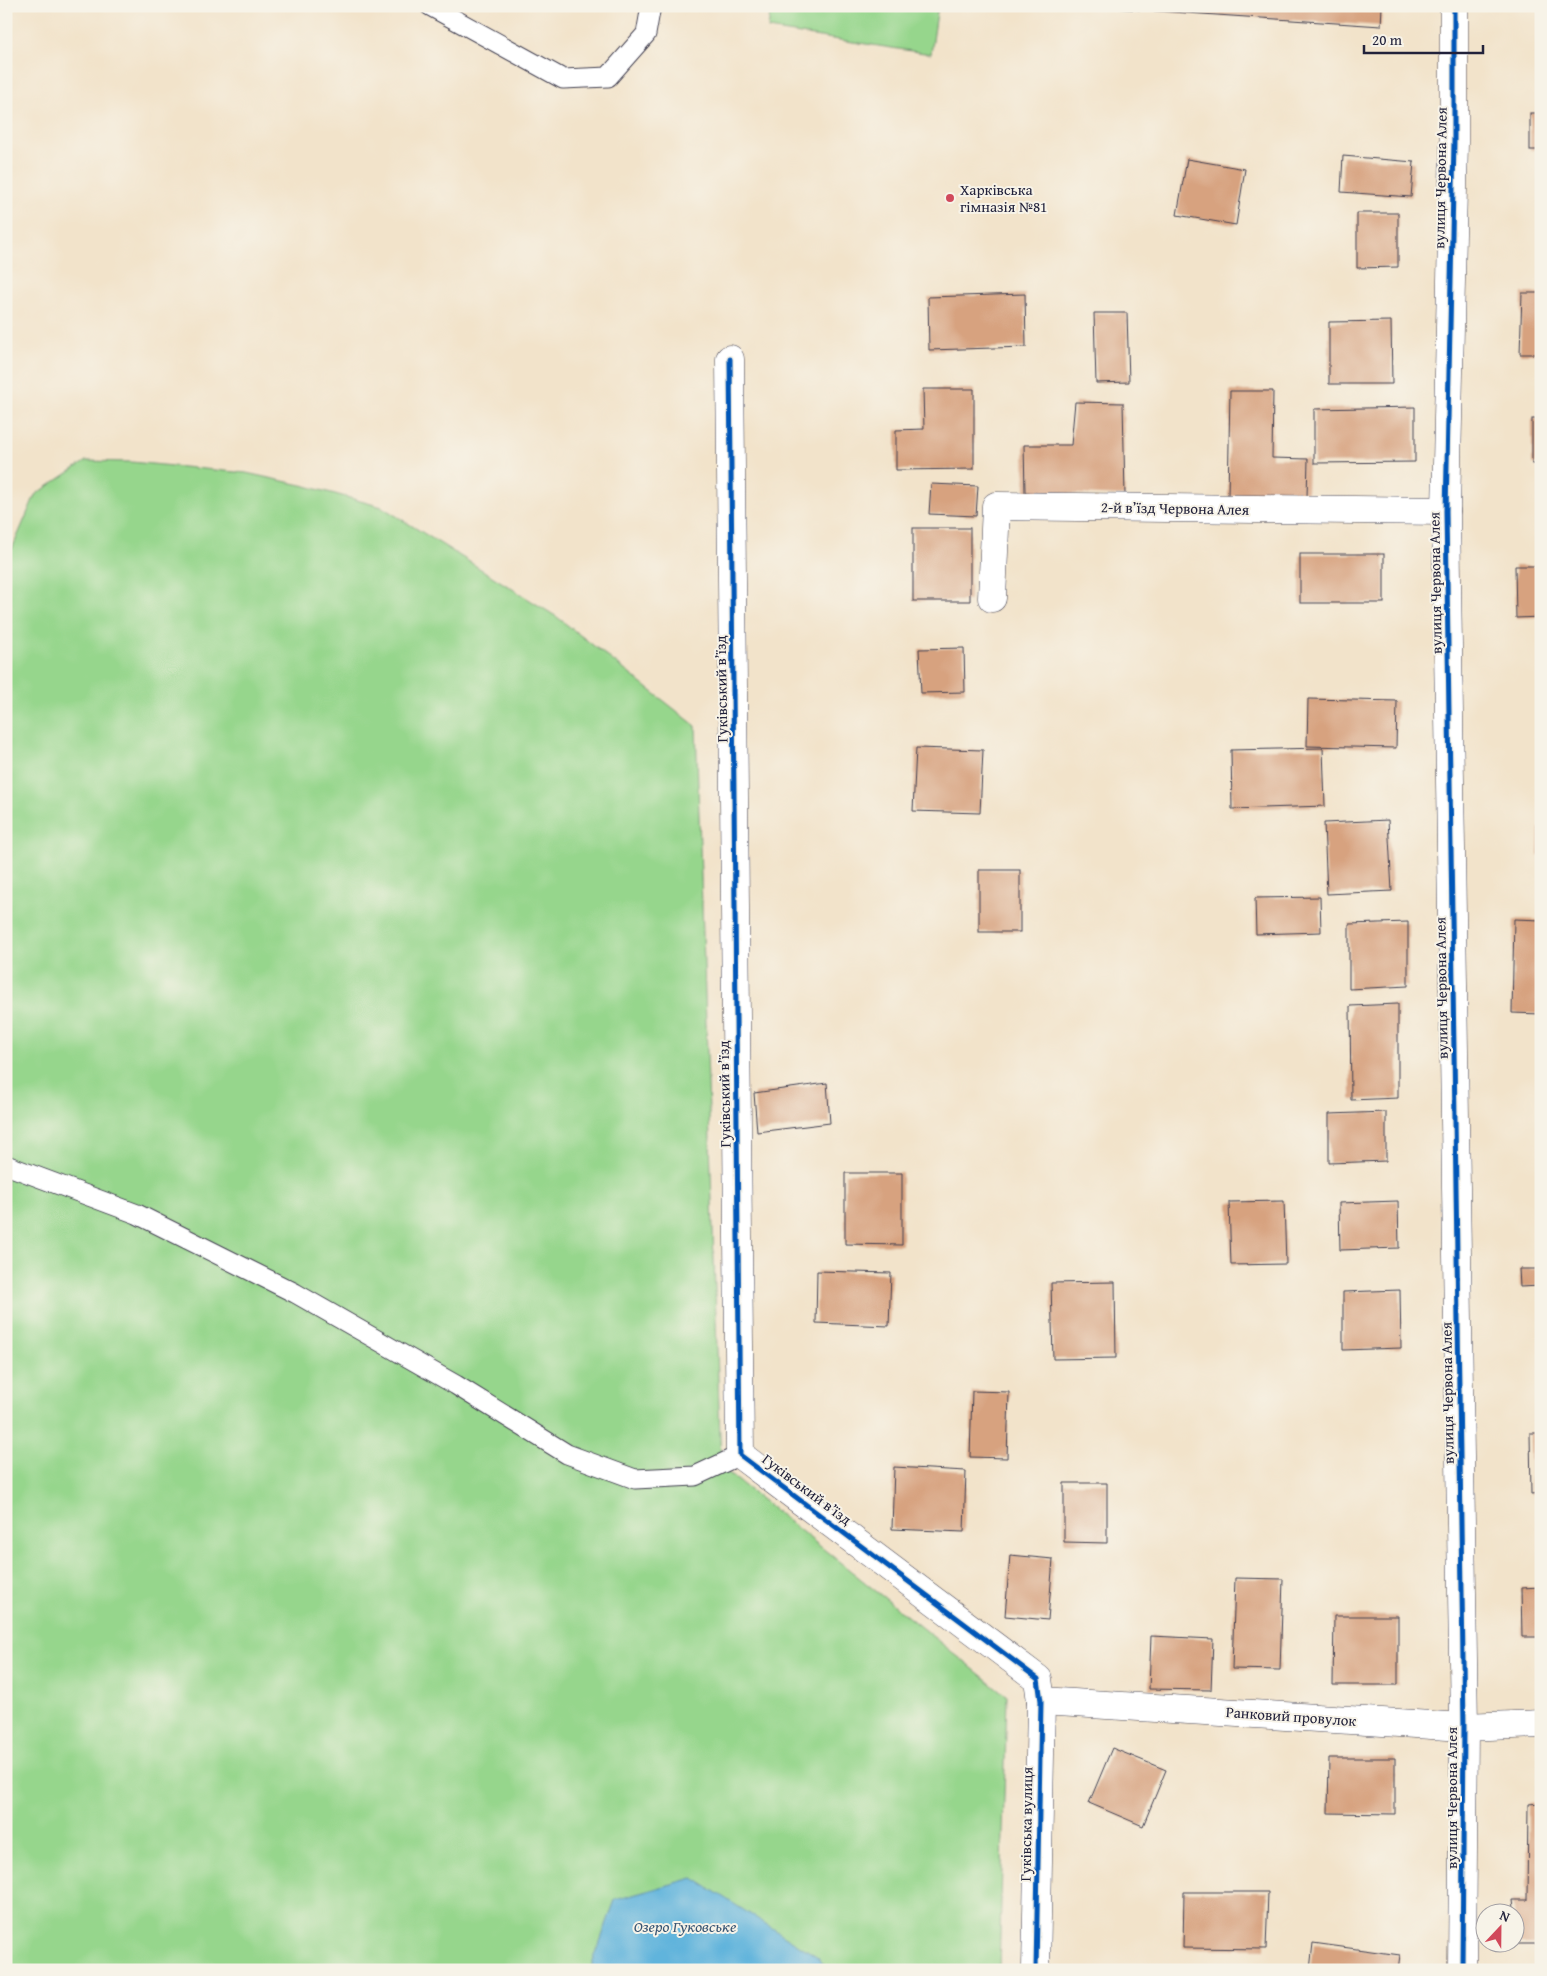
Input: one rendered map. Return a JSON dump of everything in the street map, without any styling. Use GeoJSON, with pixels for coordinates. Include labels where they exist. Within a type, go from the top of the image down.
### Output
{"type":"FeatureCollection","features":[{"type":"Feature","properties":{"kind":"street","name":"вулиця Червона Алея"},"geometry":{"type":"LineString","coordinates":[[1454,6],[1454,152],[1446,512],[1464,1727],[1462,1970]]}},
{"type":"Feature","properties":{"kind":"street","name":"Гуківський в’їзд"},"geometry":{"type":"LineString","coordinates":[[730,359],[740,1455],[1040,1690]]}},
{"type":"Feature","properties":{"kind":"street","name":"2-й в’їзд Червона Алея"},"geometry":{"type":"LineString","coordinates":[[992,598],[996,506],[1446,512]]}},
{"type":"Feature","properties":{"kind":"street","name":"Ранковий провулок"},"geometry":{"type":"LineString","coordinates":[[1040,1690],[1464,1727],[1541,1724]]}},
{"type":"Feature","properties":{"kind":"street","name":"Гуківська вулиця"},"geometry":{"type":"LineString","coordinates":[[1036,1970],[1040,1690]]}},
{"type":"Feature","properties":{"kind":"lane"},"geometry":{"type":"LineString","coordinates":[[430,6],[564,79],[608,77],[646,34],[651,6]]}},
{"type":"Feature","properties":{"kind":"lane"},"geometry":{"type":"LineString","coordinates":[[6,1165],[137,1214],[295,1293],[456,1385],[567,1454],[635,1479],[695,1476],[740,1455]]}},
{"type":"Feature","properties":{"kind":"green space"},"geometry":{"type":"Polygon","coordinates":[[[771,6],[938,6],[931,54],[768,29],[771,6]]]}},
{"type":"Feature","properties":{"kind":"green space"},"geometry":{"type":"Polygon","coordinates":[[[86,461],[131,462],[246,473],[306,486],[382,507],[557,617],[696,726],[721,1467],[1007,1696],[999,1970],[6,1970],[6,546],[12,549],[35,495],[86,461]]]}},
{"type":"Feature","properties":{"kind":"water","name":"Озеро Гуковське"},"geometry":{"type":"Polygon","coordinates":[[[693,1878],[818,1957],[827,1970],[590,1970],[615,1900],[693,1878]]]}},
{"type":"Feature","properties":{"kind":"building"},"geometry":{"type":"Polygon","coordinates":[[[1112,6],[1382,6],[1381,26],[1112,8],[1112,6]]]}},
{"type":"Feature","properties":{"kind":"building"},"geometry":{"type":"Polygon","coordinates":[[[1530,113],[1541,113],[1541,150],[1530,150],[1530,113]]]}},
{"type":"Feature","properties":{"kind":"building"},"geometry":{"type":"Polygon","coordinates":[[[1343,156],[1414,162],[1411,197],[1341,192],[1343,156]]]}},
{"type":"Feature","properties":{"kind":"building"},"geometry":{"type":"Polygon","coordinates":[[[1187,159],[1245,169],[1236,225],[1177,215],[1187,159]]]}},
{"type":"Feature","properties":{"kind":"building"},"geometry":{"type":"Polygon","coordinates":[[[1357,213],[1398,213],[1398,267],[1357,268],[1357,213]]]}},
{"type":"Feature","properties":{"kind":"building"},"geometry":{"type":"Polygon","coordinates":[[[1522,293],[1541,293],[1541,354],[1520,354],[1522,293]]]}},
{"type":"Feature","properties":{"kind":"building"},"geometry":{"type":"Polygon","coordinates":[[[1025,294],[1026,347],[929,350],[928,297],[1025,294]]]}},
{"type":"Feature","properties":{"kind":"building"},"geometry":{"type":"Polygon","coordinates":[[[1094,313],[1127,313],[1129,382],[1096,383],[1094,313]]]}},
{"type":"Feature","properties":{"kind":"building"},"geometry":{"type":"Polygon","coordinates":[[[1391,321],[1392,384],[1329,384],[1329,322],[1391,321]]]}},
{"type":"Feature","properties":{"kind":"building"},"geometry":{"type":"Polygon","coordinates":[[[923,389],[974,389],[974,469],[896,470],[896,430],[924,429],[923,389]]]}},
{"type":"Feature","properties":{"kind":"building"},"geometry":{"type":"Polygon","coordinates":[[[1230,391],[1273,391],[1272,458],[1308,459],[1307,497],[1228,496],[1230,391]]]}},
{"type":"Feature","properties":{"kind":"building"},"geometry":{"type":"Polygon","coordinates":[[[1075,402],[1123,403],[1125,496],[1025,492],[1024,445],[1071,445],[1075,402]]]}},
{"type":"Feature","properties":{"kind":"building"},"geometry":{"type":"Polygon","coordinates":[[[1415,407],[1415,462],[1314,463],[1314,409],[1415,407]]]}},
{"type":"Feature","properties":{"kind":"building"},"geometry":{"type":"Polygon","coordinates":[[[1532,419],[1541,419],[1541,464],[1532,464],[1532,419]]]}},
{"type":"Feature","properties":{"kind":"building"},"geometry":{"type":"Polygon","coordinates":[[[931,484],[978,486],[976,516],[929,514],[931,484]]]}},
{"type":"Feature","properties":{"kind":"building"},"geometry":{"type":"Polygon","coordinates":[[[913,528],[970,528],[970,601],[913,601],[913,528]]]}},
{"type":"Feature","properties":{"kind":"building"},"geometry":{"type":"Polygon","coordinates":[[[1300,554],[1384,554],[1384,603],[1300,603],[1300,554]]]}},
{"type":"Feature","properties":{"kind":"building"},"geometry":{"type":"Polygon","coordinates":[[[1515,566],[1541,566],[1541,617],[1516,618],[1515,566]]]}},
{"type":"Feature","properties":{"kind":"building"},"geometry":{"type":"Polygon","coordinates":[[[964,648],[965,692],[921,693],[919,649],[964,648]]]}},
{"type":"Feature","properties":{"kind":"building"},"geometry":{"type":"Polygon","coordinates":[[[1308,699],[1397,701],[1396,748],[1307,746],[1308,699]]]}},
{"type":"Feature","properties":{"kind":"building"},"geometry":{"type":"Polygon","coordinates":[[[916,748],[983,750],[980,813],[913,811],[916,748]]]}},
{"type":"Feature","properties":{"kind":"building"},"geometry":{"type":"Polygon","coordinates":[[[1323,748],[1325,806],[1232,809],[1231,750],[1323,748]]]}},
{"type":"Feature","properties":{"kind":"building"},"geometry":{"type":"Polygon","coordinates":[[[1388,820],[1392,891],[1327,894],[1324,823],[1388,820]]]}},
{"type":"Feature","properties":{"kind":"building"},"geometry":{"type":"Polygon","coordinates":[[[1539,828],[1541,828],[1541,856],[1538,856],[1539,828]]]}},
{"type":"Feature","properties":{"kind":"building"},"geometry":{"type":"Polygon","coordinates":[[[979,870],[1020,870],[1020,932],[979,932],[979,870]]]}},
{"type":"Feature","properties":{"kind":"building"},"geometry":{"type":"Polygon","coordinates":[[[1320,897],[1321,932],[1256,934],[1255,898],[1320,897]]]}},
{"type":"Feature","properties":{"kind":"building"},"geometry":{"type":"Polygon","coordinates":[[[1514,919],[1541,920],[1541,1014],[1512,1013],[1514,919]]]}},
{"type":"Feature","properties":{"kind":"building"},"geometry":{"type":"Polygon","coordinates":[[[1408,922],[1408,986],[1349,989],[1349,924],[1408,922]]]}},
{"type":"Feature","properties":{"kind":"building"},"geometry":{"type":"Polygon","coordinates":[[[1398,1004],[1398,1098],[1351,1100],[1350,1006],[1398,1004]]]}},
{"type":"Feature","properties":{"kind":"building"},"geometry":{"type":"Polygon","coordinates":[[[827,1083],[830,1123],[757,1132],[754,1093],[827,1083]]]}},
{"type":"Feature","properties":{"kind":"building"},"geometry":{"type":"Polygon","coordinates":[[[1386,1112],[1386,1161],[1329,1163],[1329,1114],[1386,1112]]]}},
{"type":"Feature","properties":{"kind":"building"},"geometry":{"type":"Polygon","coordinates":[[[845,1173],[902,1173],[902,1245],[845,1244],[845,1173]]]}},
{"type":"Feature","properties":{"kind":"building"},"geometry":{"type":"Polygon","coordinates":[[[1538,1182],[1541,1182],[1541,1221],[1539,1221],[1538,1182]]]}},
{"type":"Feature","properties":{"kind":"building"},"geometry":{"type":"Polygon","coordinates":[[[1284,1201],[1286,1264],[1231,1265],[1229,1202],[1284,1201]]]}},
{"type":"Feature","properties":{"kind":"building"},"geometry":{"type":"Polygon","coordinates":[[[1398,1201],[1399,1248],[1340,1250],[1339,1203],[1398,1201]]]}},
{"type":"Feature","properties":{"kind":"building"},"geometry":{"type":"Polygon","coordinates":[[[1519,1269],[1541,1269],[1541,1286],[1520,1287],[1519,1269]]]}},
{"type":"Feature","properties":{"kind":"building"},"geometry":{"type":"Polygon","coordinates":[[[817,1271],[891,1273],[889,1326],[816,1323],[817,1271]]]}},
{"type":"Feature","properties":{"kind":"building"},"geometry":{"type":"Polygon","coordinates":[[[1115,1282],[1116,1358],[1053,1359],[1051,1283],[1115,1282]]]}},
{"type":"Feature","properties":{"kind":"building"},"geometry":{"type":"Polygon","coordinates":[[[1400,1290],[1401,1348],[1343,1350],[1343,1292],[1400,1290]]]}},
{"type":"Feature","properties":{"kind":"building"},"geometry":{"type":"Polygon","coordinates":[[[972,1391],[1009,1392],[1007,1458],[970,1457],[972,1391]]]}},
{"type":"Feature","properties":{"kind":"building"},"geometry":{"type":"Polygon","coordinates":[[[1530,1433],[1541,1433],[1541,1493],[1531,1494],[1530,1433]]]}},
{"type":"Feature","properties":{"kind":"building"},"geometry":{"type":"Polygon","coordinates":[[[894,1467],[966,1471],[964,1532],[892,1529],[894,1467]]]}},
{"type":"Feature","properties":{"kind":"building"},"geometry":{"type":"Polygon","coordinates":[[[1064,1483],[1107,1483],[1107,1543],[1064,1542],[1064,1483]]]}},
{"type":"Feature","properties":{"kind":"building"},"geometry":{"type":"Polygon","coordinates":[[[1010,1555],[1053,1559],[1048,1620],[1005,1616],[1010,1555]]]}},
{"type":"Feature","properties":{"kind":"building"},"geometry":{"type":"Polygon","coordinates":[[[1235,1578],[1283,1579],[1280,1670],[1232,1669],[1235,1578]]]}},
{"type":"Feature","properties":{"kind":"building"},"geometry":{"type":"Polygon","coordinates":[[[1541,1587],[1541,1637],[1522,1637],[1521,1588],[1541,1587]]]}},
{"type":"Feature","properties":{"kind":"building"},"geometry":{"type":"Polygon","coordinates":[[[1334,1616],[1398,1616],[1398,1685],[1333,1685],[1334,1616]]]}},
{"type":"Feature","properties":{"kind":"building"},"geometry":{"type":"Polygon","coordinates":[[[1151,1636],[1213,1639],[1211,1690],[1149,1689],[1151,1636]]]}},
{"type":"Feature","properties":{"kind":"building"},"geometry":{"type":"Polygon","coordinates":[[[1112,1748],[1166,1770],[1143,1826],[1089,1803],[1112,1748]]]}},
{"type":"Feature","properties":{"kind":"building"},"geometry":{"type":"Polygon","coordinates":[[[1329,1758],[1395,1758],[1395,1814],[1328,1813],[1329,1758]]]}},
{"type":"Feature","properties":{"kind":"building"},"geometry":{"type":"Polygon","coordinates":[[[1541,1803],[1541,1944],[1524,1944],[1524,1904],[1513,1904],[1513,1900],[1527,1900],[1528,1804],[1541,1803]]]}},
{"type":"Feature","properties":{"kind":"building"},"geometry":{"type":"Polygon","coordinates":[[[1184,1892],[1268,1892],[1266,1949],[1183,1948],[1184,1892]]]}},
{"type":"Feature","properties":{"kind":"building"},"geometry":{"type":"Polygon","coordinates":[[[1313,1943],[1400,1955],[1398,1970],[1310,1970],[1313,1943]]]}},
{"type":"Feature","properties":{"kind":"cycle path"},"geometry":{"type":"LineString","coordinates":[[1454,6],[1454,142],[1446,511],[1464,1727],[1462,1970]]}},
{"type":"Feature","properties":{"kind":"cycle path"},"geometry":{"type":"LineString","coordinates":[[730,359],[740,1455],[1038,1679],[1041,1701],[1036,1970]]}},
{"type":"Feature","properties":{"kind":"place","name":"Харківська гімназія №81"},"geometry":{"type":"Point","coordinates":[950,198]}}]}
